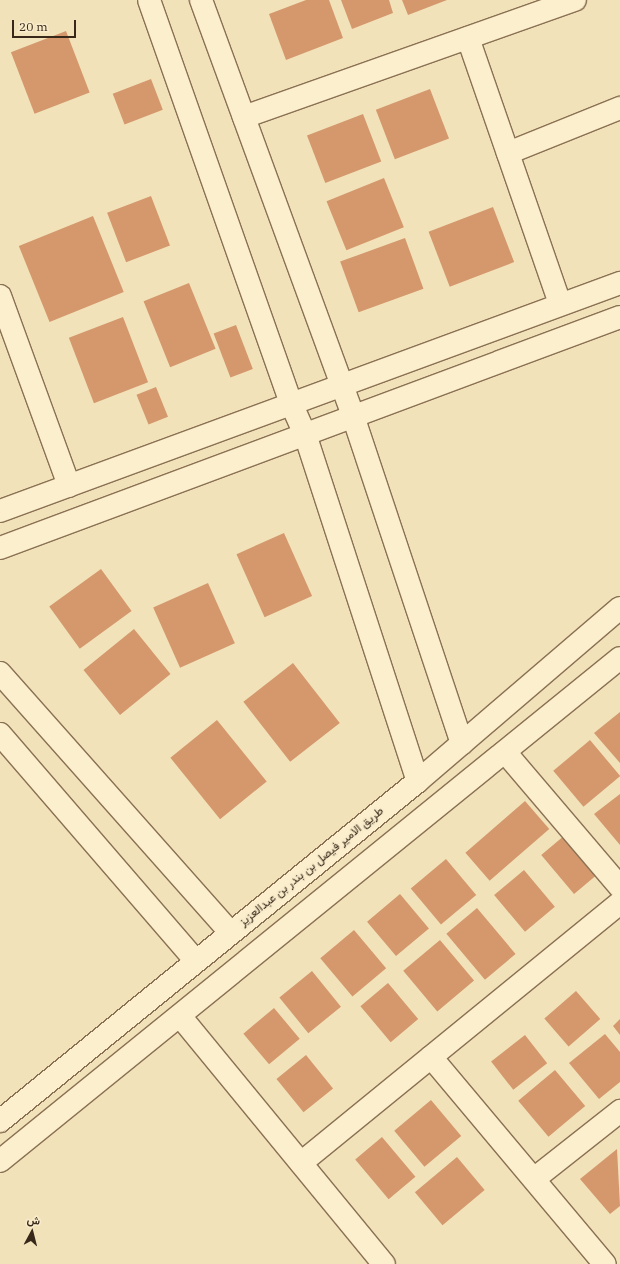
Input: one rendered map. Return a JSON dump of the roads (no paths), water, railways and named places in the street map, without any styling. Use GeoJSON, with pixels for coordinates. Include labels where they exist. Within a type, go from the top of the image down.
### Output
{"type":"FeatureCollection","features":[{"type":"Feature","properties":{"kind":"street"},"geometry":{"type":"LineString","coordinates":[[149,0],[290,404],[305,434],[418,781]]}},
{"type":"Feature","properties":{"kind":"street"},"geometry":{"type":"LineString","coordinates":[[201,0],[340,385],[353,416],[462,742]]}},
{"type":"Feature","properties":{"kind":"street"},"geometry":{"type":"LineString","coordinates":[[244,117],[575,0]]}},
{"type":"Feature","properties":{"kind":"street"},"geometry":{"type":"LineString","coordinates":[[468,38],[560,304]]}},
{"type":"Feature","properties":{"kind":"street"},"geometry":{"type":"LineString","coordinates":[[508,153],[620,108]]}},
{"type":"Feature","properties":{"kind":"street"},"geometry":{"type":"LineString","coordinates":[[0,511],[620,283]]}},
{"type":"Feature","properties":{"kind":"street"},"geometry":{"type":"LineString","coordinates":[[0,296],[69,486]]}},
{"type":"Feature","properties":{"kind":"street"},"geometry":{"type":"LineString","coordinates":[[0,548],[620,317]]}},
{"type":"Feature","properties":{"kind":"street","name":"طريق الامير فيصل بن بندر بن عبدالعزيز"},"geometry":{"type":"LineString","coordinates":[[0,1120],[194,959],[418,781],[620,608]]}},
{"type":"Feature","properties":{"kind":"street"},"geometry":{"type":"LineString","coordinates":[[0,1161],[620,658]]}},
{"type":"Feature","properties":{"kind":"street"},"geometry":{"type":"LineString","coordinates":[[0,673],[229,931]]}},
{"type":"Feature","properties":{"kind":"street"},"geometry":{"type":"LineString","coordinates":[[0,734],[194,959]]}},
{"type":"Feature","properties":{"kind":"street"},"geometry":{"type":"LineString","coordinates":[[505,752],[620,887]]}},
{"type":"Feature","properties":{"kind":"street"},"geometry":{"type":"LineString","coordinates":[[301,1163],[620,903]]}},
{"type":"Feature","properties":{"kind":"street"},"geometry":{"type":"LineString","coordinates":[[180,1016],[384,1264]]}},
{"type":"Feature","properties":{"kind":"street"},"geometry":{"type":"LineString","coordinates":[[432,1057],[605,1264]]}},
{"type":"Feature","properties":{"kind":"street"},"geometry":{"type":"LineString","coordinates":[[534,1179],[620,1111]]}}]}
